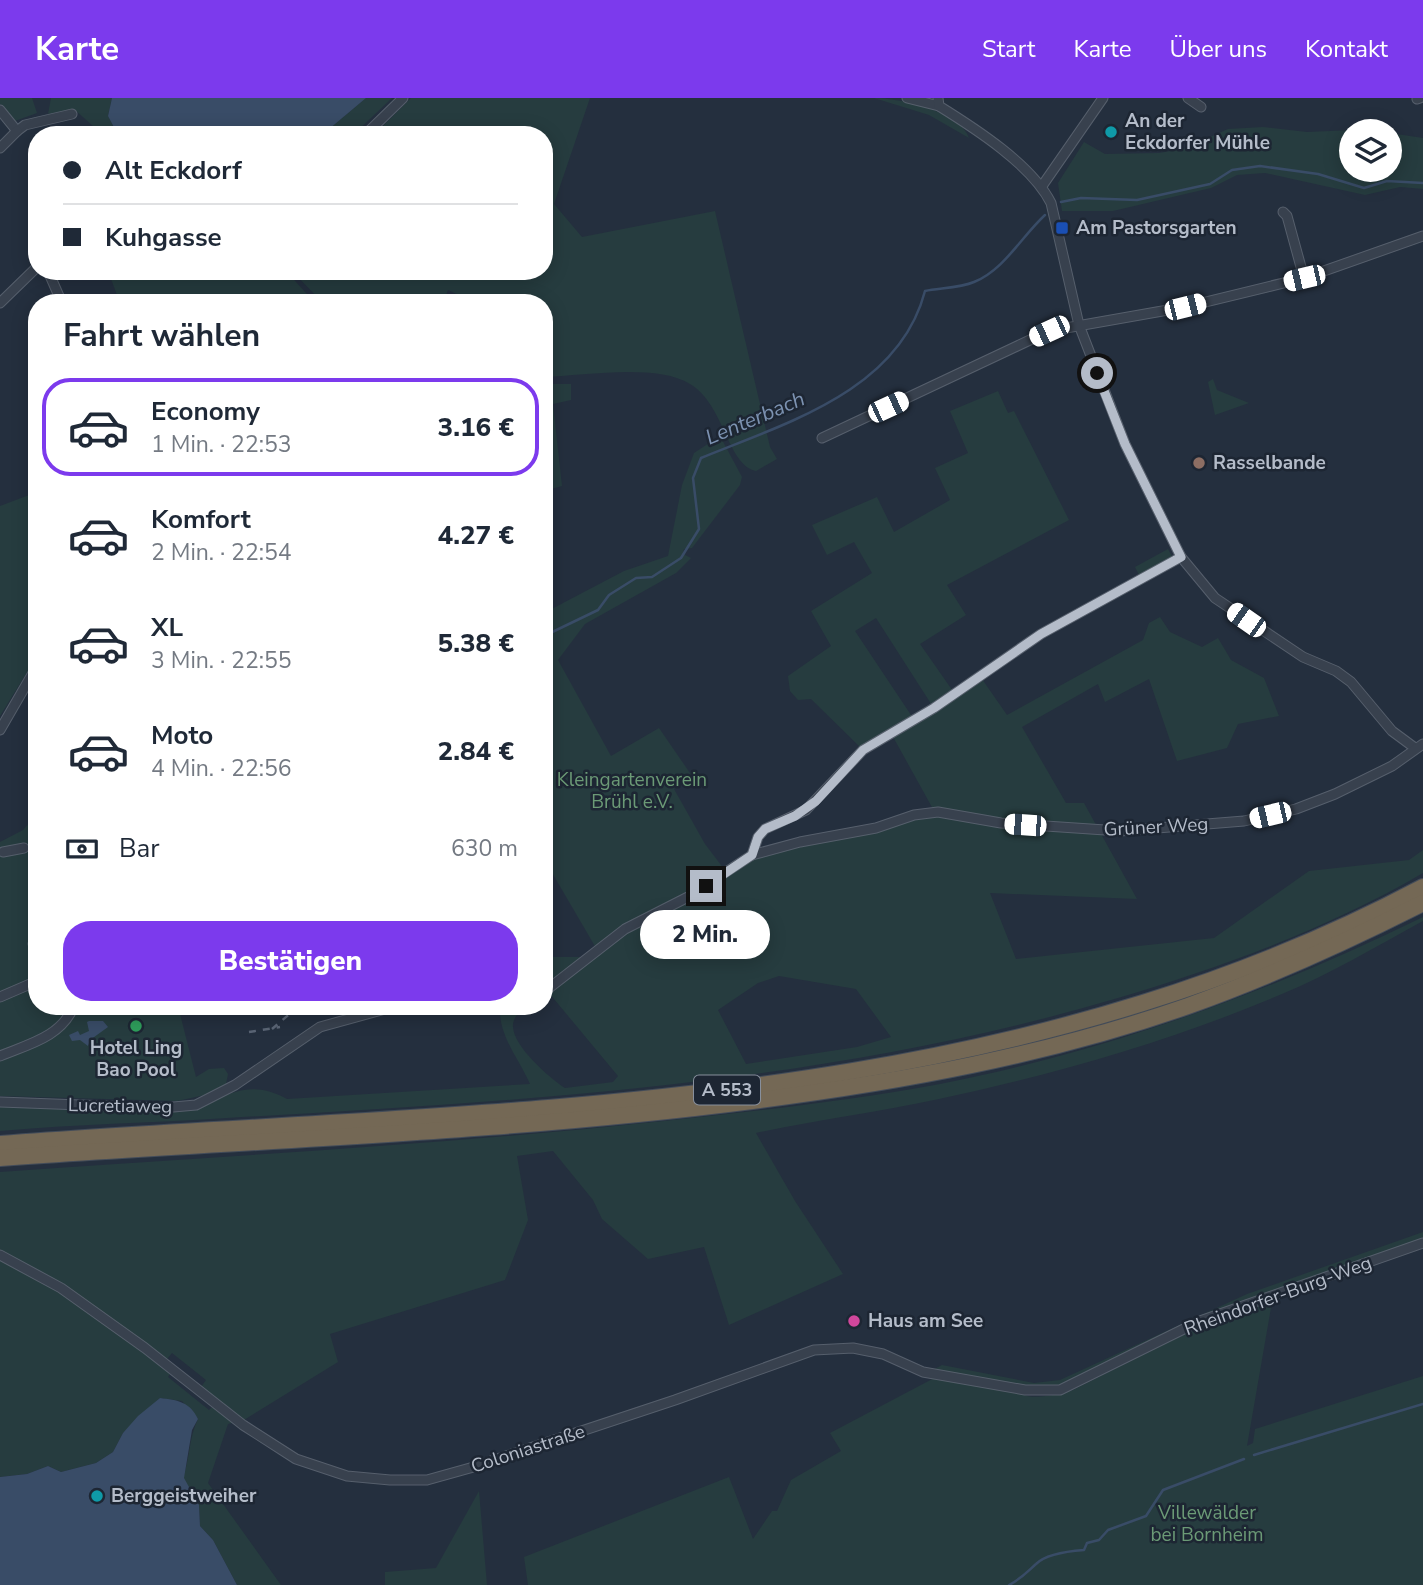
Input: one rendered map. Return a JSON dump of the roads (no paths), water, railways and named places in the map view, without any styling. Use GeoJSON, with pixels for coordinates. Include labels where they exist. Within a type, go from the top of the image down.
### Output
{"type":"FeatureCollection","features":[{"type":"Feature","properties":{"kind":"highway","name":"A 553"},"geometry":{"type":"LineString","coordinates":[[0,1144],[586,1105],[758,1086],[899,1064],[1063,1028],[1183,992],[1315,940],[1423,887]]}},
{"type":"Feature","properties":{"kind":"highway","name":"A 553"},"geometry":{"type":"LineString","coordinates":[[0,1158],[598,1119],[771,1098],[904,1078],[1066,1042],[1186,1006],[1322,954],[1423,903]]}},
{"type":"Feature","properties":{"kind":"street"},"geometry":{"type":"LineString","coordinates":[[374,126],[402,98]]}},
{"type":"Feature","properties":{"kind":"street"},"geometry":{"type":"LineString","coordinates":[[907,98],[939,102],[1042,186],[1051,203],[1079,325],[1125,444],[1181,557],[1215,598],[1303,657],[1336,671],[1351,682],[1392,731],[1419,746]]}},
{"type":"Feature","properties":{"kind":"street"},"geometry":{"type":"LineString","coordinates":[[1042,186],[1103,98]]}},
{"type":"Feature","properties":{"kind":"street"},"geometry":{"type":"LineString","coordinates":[[1191,99],[1201,107]]}},
{"type":"Feature","properties":{"kind":"street"},"geometry":{"type":"LineString","coordinates":[[0,110],[17,131]]}},
{"type":"Feature","properties":{"kind":"street"},"geometry":{"type":"LineString","coordinates":[[0,148],[25,125],[72,114]]}},
{"type":"Feature","properties":{"kind":"street"},"geometry":{"type":"LineString","coordinates":[[1283,212],[1287,216],[1304,278]]}},
{"type":"Feature","properties":{"kind":"street"},"geometry":{"type":"LineString","coordinates":[[822,438],[1049,331],[1185,307],[1304,278],[1423,236]]}},
{"type":"Feature","properties":{"kind":"street"},"geometry":{"type":"LineString","coordinates":[[0,303],[28,276]]}},
{"type":"Feature","properties":{"kind":"street"},"geometry":{"type":"LineString","coordinates":[[553,985],[625,929],[685,898],[752,855],[758,837],[765,829],[806,810],[863,750],[934,708],[1041,634],[1181,557]]}},
{"type":"Feature","properties":{"kind":"street"},"geometry":{"type":"LineString","coordinates":[[0,730],[28,682]]}},
{"type":"Feature","properties":{"kind":"street","name":"Grüner Weg"},"geometry":{"type":"LineString","coordinates":[[752,855],[876,828],[914,815],[938,812],[1001,823],[1120,831],[1244,821],[1297,809],[1335,794],[1392,766],[1419,746]]}},
{"type":"Feature","properties":{"kind":"street"},"geometry":{"type":"LineString","coordinates":[[3,852],[25,850]]}},
{"type":"Feature","properties":{"kind":"street"},"geometry":{"type":"LineString","coordinates":[[0,997],[28,986]]}},
{"type":"Feature","properties":{"kind":"street"},"geometry":{"type":"LineString","coordinates":[[0,1056],[55,1032],[65,1024],[70,1015]]}},
{"type":"Feature","properties":{"kind":"street","name":"Lucretiaweg"},"geometry":{"type":"LineString","coordinates":[[0,1102],[174,1108],[205,1102],[235,1085],[312,1030],[364,1015]]}},
{"type":"Feature","properties":{"kind":"street","name":"Rheindorfer-Burg-Weg"},"geometry":{"type":"LineString","coordinates":[[935,1374],[1025,1390],[1060,1390],[1199,1321],[1423,1243]]}},
{"type":"Feature","properties":{"kind":"street","name":"Coloniastraße"},"geometry":{"type":"LineString","coordinates":[[0,1255],[61,1288],[145,1348],[215,1405],[296,1459],[347,1476],[427,1480],[622,1418],[814,1350],[853,1348],[883,1354],[923,1372],[935,1374]]}},
{"type":"Feature","properties":{"kind":"water"},"geometry":{"type":"Polygon","coordinates":[[[112,98],[366,98],[333,126],[113,126],[108,116],[112,98]]]}},
{"type":"Feature","properties":{"kind":"water"},"geometry":{"type":"Polygon","coordinates":[[[89,1021],[103,1021],[108,1027],[90,1040],[88,1046],[80,1040],[72,1041],[69,1035],[78,1031],[80,1035],[89,1031],[89,1021]]]}},
{"type":"Feature","properties":{"kind":"water","name":"Berggeistweiher"},"geometry":{"type":"Polygon","coordinates":[[[160,1398],[183,1403],[198,1419],[192,1430],[184,1478],[199,1505],[200,1526],[213,1540],[237,1585],[0,1585],[0,1477],[27,1474],[48,1466],[61,1472],[96,1463],[113,1452],[123,1433],[160,1398]]]}},
{"type":"Feature","properties":{"kind":"waterway"},"geometry":{"type":"LineString","coordinates":[[1061,202],[1081,198],[1137,200],[1210,184],[1232,170],[1260,166],[1318,174],[1364,188],[1387,181],[1423,183]]}},
{"type":"Feature","properties":{"kind":"waterway","name":"Lenterbach"},"geometry":{"type":"LineString","coordinates":[[553,632],[598,610],[609,595],[636,578],[652,577],[681,558],[699,529],[693,478],[701,458],[802,416],[865,379],[891,354],[911,325],[925,291],[963,286],[985,277],[1004,261],[1045,215]]}},
{"type":"Feature","properties":{"kind":"waterway"},"geometry":{"type":"LineString","coordinates":[[1254,1455],[1423,1404]]}},
{"type":"Feature","properties":{"kind":"waterway"},"geometry":{"type":"LineString","coordinates":[[1009,1585],[1040,1561],[1052,1555],[1084,1550],[1087,1543],[1099,1540],[1108,1530],[1146,1516],[1163,1490],[1244,1459]]}},
{"type":"Feature","properties":{"kind":"railway"},"geometry":{"type":"LineString","coordinates":[[272,1029],[288,1015]]}},
{"type":"Feature","properties":{"kind":"railway"},"geometry":{"type":"LineString","coordinates":[[249,1032],[280,1027]]}},
{"type":"Feature","properties":{"kind":"place","name":"An der Eckdorfer Mühle"},"geometry":{"type":"Point","coordinates":[1111,132]}},
{"type":"Feature","properties":{"kind":"place","name":"Am Pastorsgarten"},"geometry":{"type":"Point","coordinates":[1062,228]}},
{"type":"Feature","properties":{"kind":"place","name":"Rasselbande"},"geometry":{"type":"Point","coordinates":[1199,463]}},
{"type":"Feature","properties":{"kind":"place","name":"Hotel Ling Bao Pool"},"geometry":{"type":"Point","coordinates":[136,1026]}},
{"type":"Feature","properties":{"kind":"place","name":"Haus am See"},"geometry":{"type":"Point","coordinates":[854,1321]}},
{"type":"Feature","properties":{"kind":"place","name":"Berggeistweiher"},"geometry":{"type":"Point","coordinates":[97,1496]}},
{"type":"Feature","properties":{"kind":"park label","name":"Kleingartenverein Brühl e.V."},"geometry":{"type":"Point","coordinates":[632,791]}},
{"type":"Feature","properties":{"kind":"park label","name":"Villewälder bei Bornheim"},"geometry":{"type":"Point","coordinates":[1207,1524]}}]}
